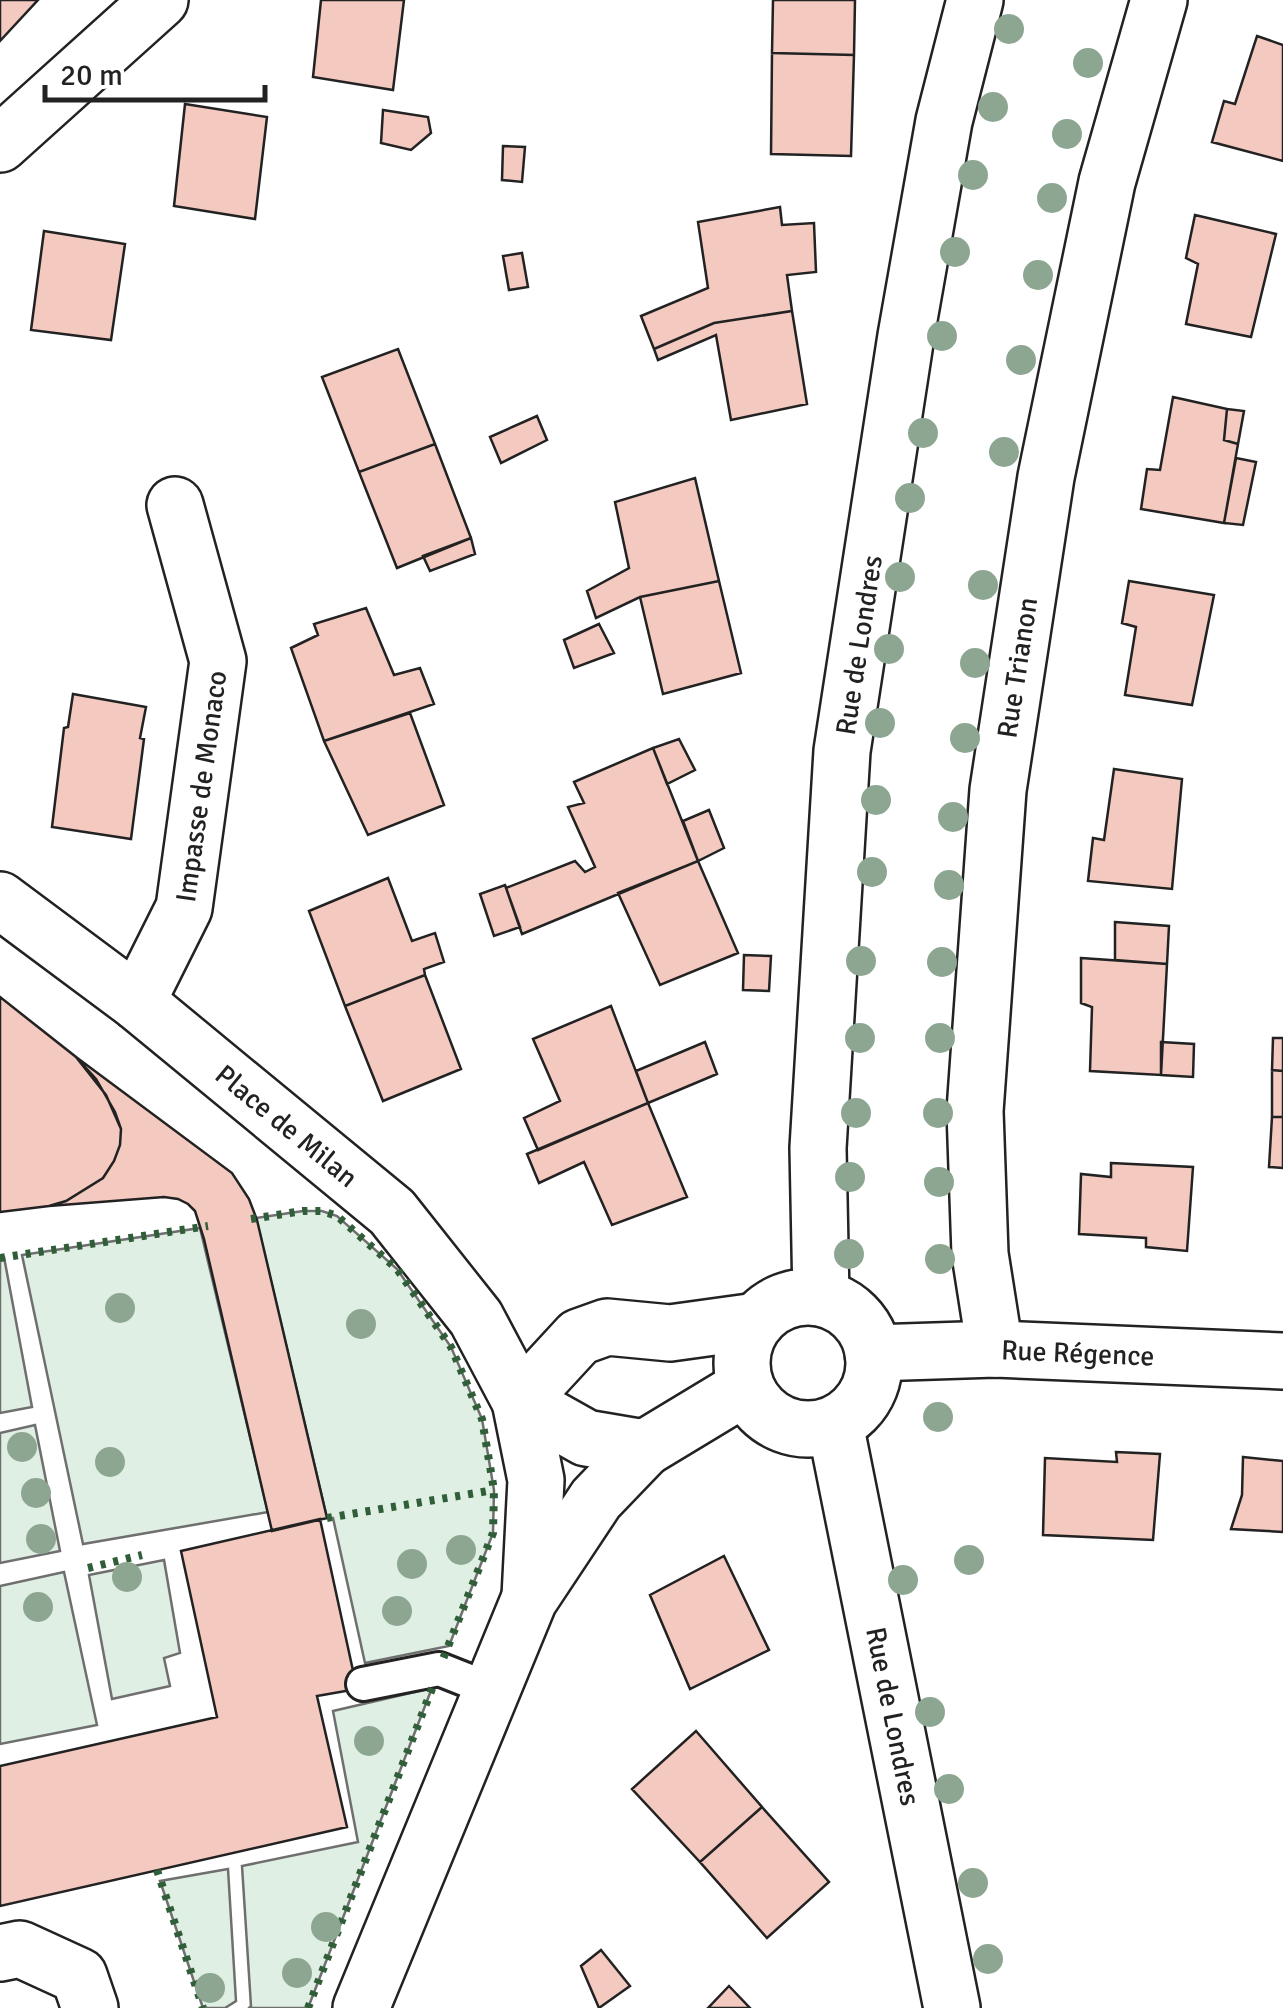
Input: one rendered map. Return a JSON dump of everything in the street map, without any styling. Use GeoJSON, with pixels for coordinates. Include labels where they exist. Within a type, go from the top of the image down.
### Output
{"type":"FeatureCollection","features":[{"type":"Feature","properties":{"kind":"street"},"geometry":{"type":"LineString","coordinates":[[0,144],[160,0]]}},
{"type":"Feature","properties":{"kind":"street","name":"Rue de Londres"},"geometry":{"type":"LineString","coordinates":[[821,1298],[818,1148],[842,750],[933,180],[975,0]]}},
{"type":"Feature","properties":{"kind":"street","name":"Rue Trianon"},"geometry":{"type":"LineString","coordinates":[[995,1349],[980,1254],[975,1112],[998,790],[1046,477],[1107,182],[1160,0]]}},
{"type":"Feature","properties":{"kind":"street","name":"Impasse de Monaco"},"geometry":{"type":"LineString","coordinates":[[137,1002],[184,908],[218,661],[175,505]]}},
{"type":"Feature","properties":{"kind":"street","name":"Place de Milan"},"geometry":{"type":"LineString","coordinates":[[0,900],[137,1002],[392,1212],[476,1318],[520,1402],[536,1480],[529,1600]]}},
{"type":"Feature","properties":{"kind":"street"},"geometry":{"type":"LineString","coordinates":[[797,1298],[821,1298],[845,1308],[864,1328],[874,1354],[872,1382],[858,1407],[835,1424],[808,1429],[782,1425],[761,1410],[746,1388],[741,1365],[745,1341],[756,1321],[775,1306],[797,1298]]}},
{"type":"Feature","properties":{"kind":"street"},"geometry":{"type":"LineString","coordinates":[[645,1448],[586,1438],[520,1402],[579,1337],[607,1327],[670,1333],[756,1321]]}},
{"type":"Feature","properties":{"kind":"street","name":"Rue Régence"},"geometry":{"type":"LineString","coordinates":[[874,1354],[995,1349],[1283,1361]]}},
{"type":"Feature","properties":{"kind":"street","name":"Place de Milan"},"geometry":{"type":"LineString","coordinates":[[361,2008],[529,1600],[596,1499],[645,1448],[746,1388]]}},
{"type":"Feature","properties":{"kind":"street","name":"Rue de Londres"},"geometry":{"type":"LineString","coordinates":[[835,1424],[952,2008]]}},
{"type":"Feature","properties":{"kind":"street"},"geometry":{"type":"LineString","coordinates":[[0,1954],[20,1949],[79,1976],[90,2008]]}},
{"type":"Feature","properties":{"kind":"lane"},"geometry":{"type":"LineString","coordinates":[[363,1684],[439,1669],[492,1690]]}},
{"type":"Feature","properties":{"kind":"green space"},"geometry":{"type":"Polygon","coordinates":[[[303,1211],[337,1216],[397,1269],[451,1347],[482,1419],[494,1490],[493,1533],[449,1646],[365,1663],[333,1518],[327,1518],[256,1218],[303,1211]]]}},
{"type":"Feature","properties":{"kind":"green space"},"geometry":{"type":"Polygon","coordinates":[[[200,1228],[268,1512],[83,1544],[22,1255],[200,1228]]]}},
{"type":"Feature","properties":{"kind":"green space"},"geometry":{"type":"Polygon","coordinates":[[[4,1257],[32,1407],[0,1413],[0,1258],[4,1257]]]}},
{"type":"Feature","properties":{"kind":"green space"},"geometry":{"type":"Polygon","coordinates":[[[35,1425],[60,1551],[0,1563],[0,1433],[35,1425]]]}},
{"type":"Feature","properties":{"kind":"green space"},"geometry":{"type":"Polygon","coordinates":[[[164,1560],[180,1653],[164,1658],[170,1686],[112,1699],[89,1575],[164,1560]]]}},
{"type":"Feature","properties":{"kind":"green space"},"geometry":{"type":"Polygon","coordinates":[[[64,1572],[97,1725],[0,1744],[0,1586],[64,1572]]]}},
{"type":"Feature","properties":{"kind":"green space"},"geometry":{"type":"Polygon","coordinates":[[[432,1688],[308,2008],[249,2008],[242,1866],[358,1842],[333,1711],[432,1688]]]}},
{"type":"Feature","properties":{"kind":"green space"},"geometry":{"type":"Polygon","coordinates":[[[228,1869],[236,2001],[225,2008],[203,2008],[160,1881],[228,1869]]]}},
{"type":"Feature","properties":{"kind":"building"},"geometry":{"type":"Polygon","coordinates":[[[0,0],[38,0],[0,41],[0,0]]]}},
{"type":"Feature","properties":{"kind":"building"},"geometry":{"type":"Polygon","coordinates":[[[321,0],[404,0],[393,90],[313,77],[321,0]]]}},
{"type":"Feature","properties":{"kind":"building"},"geometry":{"type":"Polygon","coordinates":[[[773,0],[855,0],[854,55],[772,53],[773,0]]]}},
{"type":"Feature","properties":{"kind":"building"},"geometry":{"type":"Polygon","coordinates":[[[1257,36],[1283,45],[1283,161],[1212,142],[1224,101],[1235,104],[1257,36]]]}},
{"type":"Feature","properties":{"kind":"building"},"geometry":{"type":"Polygon","coordinates":[[[772,53],[854,55],[851,156],[771,154],[772,53]]]}},
{"type":"Feature","properties":{"kind":"building"},"geometry":{"type":"Polygon","coordinates":[[[185,104],[267,117],[255,219],[174,206],[185,104]]]}},
{"type":"Feature","properties":{"kind":"building"},"geometry":{"type":"Polygon","coordinates":[[[383,110],[428,117],[431,133],[411,150],[381,143],[383,110]]]}},
{"type":"Feature","properties":{"kind":"building"},"geometry":{"type":"Polygon","coordinates":[[[503,146],[525,147],[522,182],[502,180],[503,146]]]}},
{"type":"Feature","properties":{"kind":"building"},"geometry":{"type":"Polygon","coordinates":[[[780,207],[782,225],[814,223],[816,272],[787,275],[792,311],[714,323],[654,349],[641,316],[708,288],[698,222],[780,207]]]}},
{"type":"Feature","properties":{"kind":"building"},"geometry":{"type":"Polygon","coordinates":[[[1195,215],[1276,234],[1251,337],[1186,324],[1198,264],[1186,258],[1195,215]]]}},
{"type":"Feature","properties":{"kind":"building"},"geometry":{"type":"Polygon","coordinates":[[[44,231],[125,244],[111,340],[31,330],[44,231]]]}},
{"type":"Feature","properties":{"kind":"building"},"geometry":{"type":"Polygon","coordinates":[[[522,253],[528,287],[509,290],[503,256],[522,253]]]}},
{"type":"Feature","properties":{"kind":"building"},"geometry":{"type":"Polygon","coordinates":[[[792,311],[807,404],[731,420],[716,335],[658,360],[654,349],[714,323],[792,311]]]}},
{"type":"Feature","properties":{"kind":"building"},"geometry":{"type":"Polygon","coordinates":[[[398,349],[435,444],[359,472],[322,377],[398,349]]]}},
{"type":"Feature","properties":{"kind":"building"},"geometry":{"type":"Polygon","coordinates":[[[1173,397],[1227,409],[1224,440],[1238,444],[1224,523],[1141,509],[1147,469],[1160,470],[1173,397]]]}},
{"type":"Feature","properties":{"kind":"building"},"geometry":{"type":"Polygon","coordinates":[[[1227,409],[1244,411],[1238,444],[1224,440],[1227,409]]]}},
{"type":"Feature","properties":{"kind":"building"},"geometry":{"type":"Polygon","coordinates":[[[537,416],[547,440],[501,463],[490,437],[537,416]]]}},
{"type":"Feature","properties":{"kind":"building"},"geometry":{"type":"Polygon","coordinates":[[[435,444],[471,538],[397,568],[359,472],[435,444]]]}},
{"type":"Feature","properties":{"kind":"building"},"geometry":{"type":"Polygon","coordinates":[[[1236,458],[1256,462],[1243,525],[1224,523],[1236,458]]]}},
{"type":"Feature","properties":{"kind":"building"},"geometry":{"type":"Polygon","coordinates":[[[695,478],[719,581],[640,597],[596,618],[587,591],[629,568],[615,502],[695,478]]]}},
{"type":"Feature","properties":{"kind":"building"},"geometry":{"type":"Polygon","coordinates":[[[471,538],[475,554],[430,571],[423,556],[471,538]]]}},
{"type":"Feature","properties":{"kind":"building"},"geometry":{"type":"Polygon","coordinates":[[[719,581],[741,673],[663,694],[640,597],[719,581]]]}},
{"type":"Feature","properties":{"kind":"building"},"geometry":{"type":"Polygon","coordinates":[[[1129,581],[1214,595],[1192,705],[1125,695],[1136,627],[1122,623],[1129,581]]]}},
{"type":"Feature","properties":{"kind":"building"},"geometry":{"type":"Polygon","coordinates":[[[366,608],[394,675],[420,668],[434,704],[324,741],[291,648],[318,635],[314,624],[366,608]]]}},
{"type":"Feature","properties":{"kind":"building"},"geometry":{"type":"Polygon","coordinates":[[[599,624],[614,653],[574,668],[564,640],[599,624]]]}},
{"type":"Feature","properties":{"kind":"building"},"geometry":{"type":"Polygon","coordinates":[[[73,694],[146,707],[131,839],[52,827],[64,728],[68,727],[73,694]]]}},
{"type":"Feature","properties":{"kind":"building"},"geometry":{"type":"Polygon","coordinates":[[[410,713],[444,805],[368,835],[324,741],[410,713]]]}},
{"type":"Feature","properties":{"kind":"building"},"geometry":{"type":"Polygon","coordinates":[[[679,739],[695,770],[667,784],[653,748],[679,739]]]}},
{"type":"Feature","properties":{"kind":"building"},"geometry":{"type":"Polygon","coordinates":[[[653,748],[698,861],[522,934],[506,888],[575,861],[585,872],[595,867],[568,807],[584,803],[574,782],[653,748]]]}},
{"type":"Feature","properties":{"kind":"building"},"geometry":{"type":"Polygon","coordinates":[[[1114,769],[1182,779],[1172,889],[1088,881],[1093,838],[1104,840],[1114,769]]]}},
{"type":"Feature","properties":{"kind":"building"},"geometry":{"type":"Polygon","coordinates":[[[709,810],[724,848],[698,861],[683,821],[709,810]]]}},
{"type":"Feature","properties":{"kind":"building"},"geometry":{"type":"Polygon","coordinates":[[[698,861],[738,953],[660,985],[618,893],[698,861]]]}},
{"type":"Feature","properties":{"kind":"building"},"geometry":{"type":"Polygon","coordinates":[[[388,878],[412,941],[435,933],[444,962],[424,969],[425,975],[345,1006],[309,911],[388,878]]]}},
{"type":"Feature","properties":{"kind":"building"},"geometry":{"type":"Polygon","coordinates":[[[505,885],[520,927],[494,936],[480,894],[505,885]]]}},
{"type":"Feature","properties":{"kind":"building"},"geometry":{"type":"Polygon","coordinates":[[[1115,922],[1169,926],[1167,964],[1115,960],[1115,922]]]}},
{"type":"Feature","properties":{"kind":"building"},"geometry":{"type":"Polygon","coordinates":[[[744,955],[771,956],[769,991],[743,990],[744,955]]]}},
{"type":"Feature","properties":{"kind":"building"},"geometry":{"type":"Polygon","coordinates":[[[1081,958],[1167,964],[1161,1075],[1090,1071],[1092,1007],[1081,1003],[1081,958]]]}},
{"type":"Feature","properties":{"kind":"building"},"geometry":{"type":"Polygon","coordinates":[[[425,975],[461,1069],[383,1101],[345,1006],[425,975]]]}},
{"type":"Feature","properties":{"kind":"building"},"geometry":{"type":"Polygon","coordinates":[[[0,997],[76,1057],[106,1095],[121,1129],[120,1145],[103,1178],[66,1201],[0,1212],[0,997]]]}},
{"type":"Feature","properties":{"kind":"building"},"geometry":{"type":"Polygon","coordinates":[[[611,1006],[648,1103],[538,1150],[524,1118],[560,1101],[533,1039],[611,1006]]]}},
{"type":"Feature","properties":{"kind":"building"},"geometry":{"type":"Polygon","coordinates":[[[1273,1038],[1283,1038],[1283,1071],[1272,1070],[1273,1038]]]}},
{"type":"Feature","properties":{"kind":"building"},"geometry":{"type":"Polygon","coordinates":[[[705,1042],[717,1074],[648,1103],[636,1071],[705,1042]]]}},
{"type":"Feature","properties":{"kind":"building"},"geometry":{"type":"Polygon","coordinates":[[[1161,1042],[1194,1044],[1193,1077],[1161,1075],[1161,1042]]]}},
{"type":"Feature","properties":{"kind":"building"},"geometry":{"type":"Polygon","coordinates":[[[76,1057],[232,1173],[249,1199],[327,1518],[272,1531],[195,1211],[178,1199],[164,1197],[49,1206],[66,1201],[103,1178],[120,1145],[121,1129],[115,1112],[96,1079],[76,1057]]]}},
{"type":"Feature","properties":{"kind":"building"},"geometry":{"type":"Polygon","coordinates":[[[1272,1070],[1283,1071],[1283,1117],[1272,1117],[1272,1070]]]}},
{"type":"Feature","properties":{"kind":"building"},"geometry":{"type":"Polygon","coordinates":[[[648,1103],[687,1197],[612,1225],[584,1162],[539,1183],[527,1154],[648,1103]]]}},
{"type":"Feature","properties":{"kind":"building"},"geometry":{"type":"Polygon","coordinates":[[[1272,1117],[1283,1117],[1283,1168],[1269,1167],[1272,1117]]]}},
{"type":"Feature","properties":{"kind":"building"},"geometry":{"type":"Polygon","coordinates":[[[1111,1163],[1193,1167],[1187,1251],[1146,1247],[1146,1238],[1079,1234],[1081,1174],[1111,1177],[1111,1163]]]}},
{"type":"Feature","properties":{"kind":"building"},"geometry":{"type":"Polygon","coordinates":[[[1116,1452],[1160,1454],[1153,1540],[1043,1535],[1045,1458],[1117,1462],[1116,1452]]]}},
{"type":"Feature","properties":{"kind":"building"},"geometry":{"type":"Polygon","coordinates":[[[1243,1457],[1283,1461],[1283,1532],[1231,1529],[1242,1495],[1243,1457]]]}},
{"type":"Feature","properties":{"kind":"building"},"geometry":{"type":"Polygon","coordinates":[[[320,1519],[357,1689],[317,1696],[347,1827],[0,1906],[0,1766],[217,1717],[181,1551],[320,1519]]]}},
{"type":"Feature","properties":{"kind":"building"},"geometry":{"type":"Polygon","coordinates":[[[724,1556],[769,1650],[690,1689],[650,1595],[724,1556]]]}},
{"type":"Feature","properties":{"kind":"building"},"geometry":{"type":"Polygon","coordinates":[[[696,1731],[762,1807],[700,1862],[632,1789],[696,1731]]]}},
{"type":"Feature","properties":{"kind":"building"},"geometry":{"type":"Polygon","coordinates":[[[762,1807],[829,1882],[767,1938],[700,1862],[762,1807]]]}},
{"type":"Feature","properties":{"kind":"building"},"geometry":{"type":"Polygon","coordinates":[[[601,1950],[630,1986],[599,2008],[581,1966],[601,1950]]]}},
{"type":"Feature","properties":{"kind":"building"},"geometry":{"type":"Polygon","coordinates":[[[729,1986],[750,2008],[708,2008],[729,1986]]]}},
{"type":"Feature","properties":{"kind":"hedge"},"geometry":{"type":"LineString","coordinates":[[251,1219],[303,1211],[337,1216],[397,1269],[451,1347],[482,1419],[494,1490],[493,1533],[441,1664]]}},
{"type":"Feature","properties":{"kind":"hedge"},"geometry":{"type":"LineString","coordinates":[[0,1258],[208,1226]]}},
{"type":"Feature","properties":{"kind":"hedge"},"geometry":{"type":"LineString","coordinates":[[327,1518],[494,1490]]}},
{"type":"Feature","properties":{"kind":"hedge"},"geometry":{"type":"LineString","coordinates":[[88,1568],[142,1555]]}},
{"type":"Feature","properties":{"kind":"hedge"},"geometry":{"type":"LineString","coordinates":[[308,2008],[435,1681]]}},
{"type":"Feature","properties":{"kind":"hedge"},"geometry":{"type":"LineString","coordinates":[[157,1870],[203,2008]]}}]}
